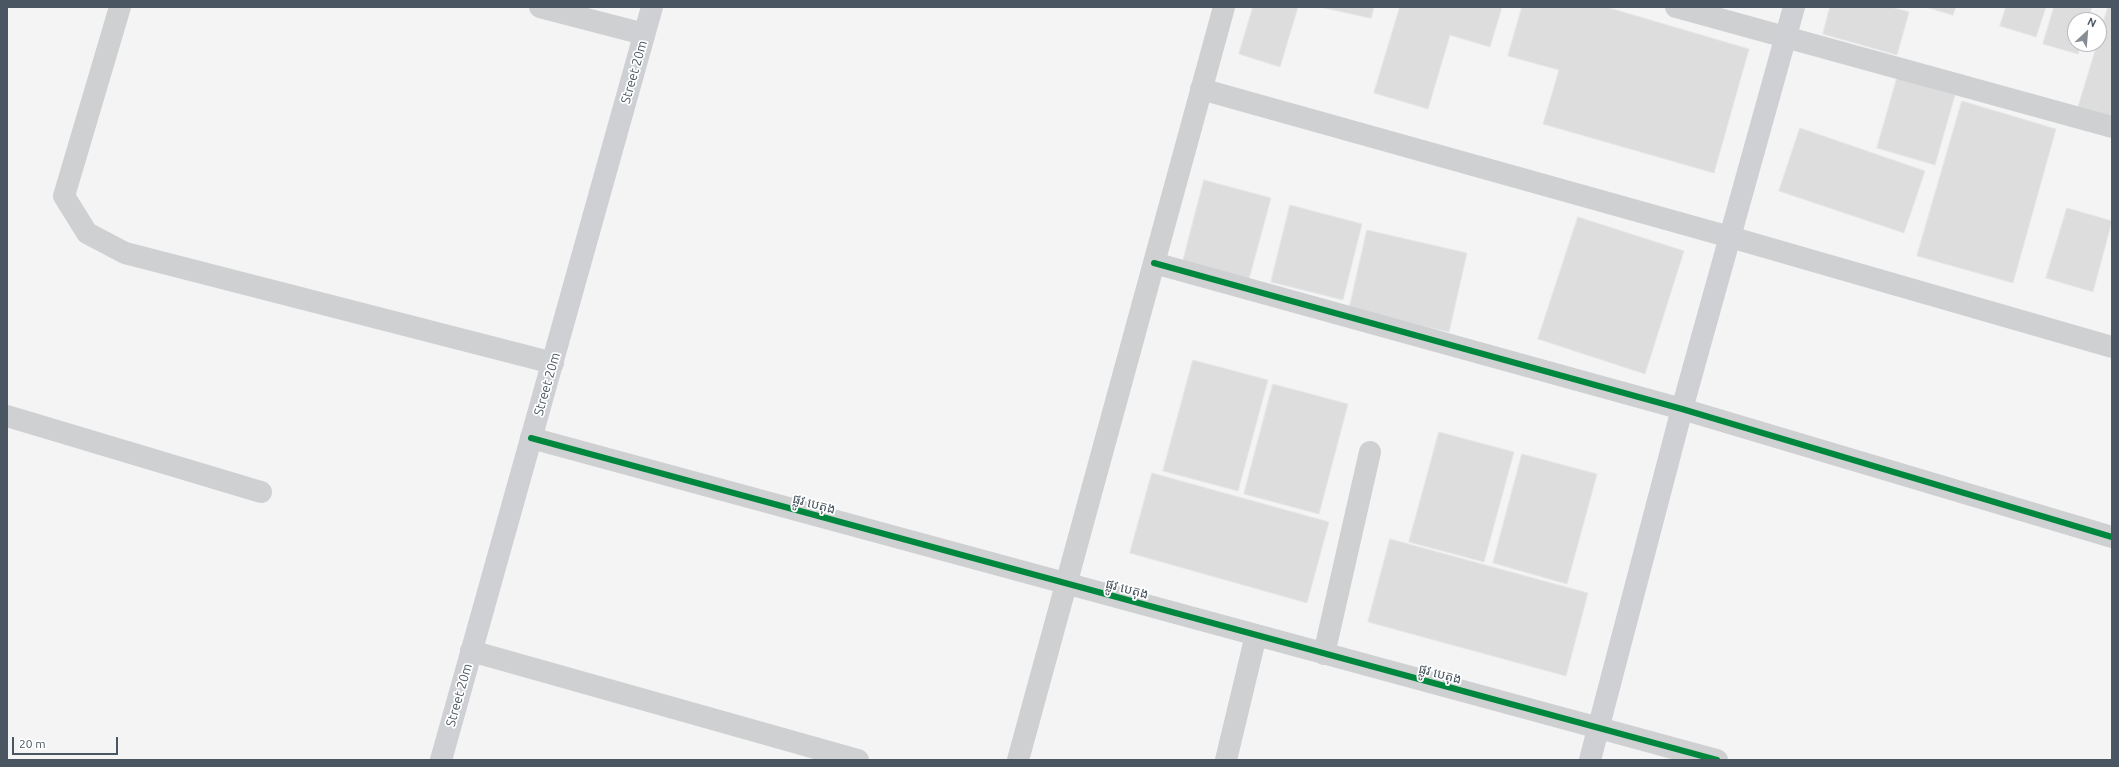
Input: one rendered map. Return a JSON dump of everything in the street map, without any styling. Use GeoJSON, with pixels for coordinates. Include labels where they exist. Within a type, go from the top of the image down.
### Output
{"type":"FeatureCollection","features":[{"type":"Feature","properties":{"kind":"street"},"geometry":{"type":"LineString","coordinates":[[120,7],[64,196],[87,233],[125,253],[553,363]]}},
{"type":"Feature","properties":{"kind":"street"},"geometry":{"type":"LineString","coordinates":[[540,7],[644,34]]}},
{"type":"Feature","properties":{"kind":"street","name":"Street 20m"},"geometry":{"type":"LineString","coordinates":[[441,760],[652,7]]}},
{"type":"Feature","properties":{"kind":"street"},"geometry":{"type":"LineString","coordinates":[[1018,760],[1224,7]]}},
{"type":"Feature","properties":{"kind":"street"},"geometry":{"type":"LineString","coordinates":[[1676,7],[2112,127]]}},
{"type":"Feature","properties":{"kind":"street"},"geometry":{"type":"LineString","coordinates":[[1590,760],[1682,409],[1794,7]]}},
{"type":"Feature","properties":{"kind":"street"},"geometry":{"type":"LineString","coordinates":[[1201,89],[1730,237],[2112,347]]}},
{"type":"Feature","properties":{"kind":"street"},"geometry":{"type":"LineString","coordinates":[[1154,263],[1682,409],[2112,536]]}},
{"type":"Feature","properties":{"kind":"street"},"geometry":{"type":"LineString","coordinates":[[7,416],[261,492]]}},
{"type":"Feature","properties":{"kind":"street","name":"ផ្លូវ បេតុង"},"geometry":{"type":"LineString","coordinates":[[531,438],[1717,760]]}},
{"type":"Feature","properties":{"kind":"street"},"geometry":{"type":"LineString","coordinates":[[1324,654],[1370,452]]}},
{"type":"Feature","properties":{"kind":"street"},"geometry":{"type":"LineString","coordinates":[[1226,760],[1256,635]]}},
{"type":"Feature","properties":{"kind":"street"},"geometry":{"type":"LineString","coordinates":[[471,651],[858,760]]}},
{"type":"Feature","properties":{"kind":"building"},"geometry":{"type":"Polygon","coordinates":[[[1253,7],[1298,7],[1280,67],[1239,54],[1253,7]]]}},
{"type":"Feature","properties":{"kind":"building"},"geometry":{"type":"Polygon","coordinates":[[[1320,7],[1374,7],[1371,18],[1320,7]]]}},
{"type":"Feature","properties":{"kind":"building"},"geometry":{"type":"Polygon","coordinates":[[[1400,7],[1502,7],[1490,47],[1450,35],[1428,109],[1374,93],[1400,7]]]}},
{"type":"Feature","properties":{"kind":"building"},"geometry":{"type":"Polygon","coordinates":[[[1522,7],[1606,7],[1749,49],[1714,173],[1543,124],[1559,70],[1508,56],[1522,7]]]}},
{"type":"Feature","properties":{"kind":"building"},"geometry":{"type":"Polygon","coordinates":[[[1830,7],[1891,7],[1909,12],[1897,55],[1823,34],[1830,7]]]}},
{"type":"Feature","properties":{"kind":"building"},"geometry":{"type":"Polygon","coordinates":[[[1926,7],[1956,7],[1953,15],[1926,7]]]}},
{"type":"Feature","properties":{"kind":"building"},"geometry":{"type":"Polygon","coordinates":[[[2006,7],[2046,7],[2036,37],[2000,26],[2006,7]]]}},
{"type":"Feature","properties":{"kind":"building"},"geometry":{"type":"Polygon","coordinates":[[[2054,7],[2092,7],[2090,12],[2067,12],[2067,51],[2043,44],[2054,7]]]}},
{"type":"Feature","properties":{"kind":"building"},"geometry":{"type":"Polygon","coordinates":[[[2108,7],[2112,7],[2112,117],[2078,107],[2095,52],[2107,52],[2106,12],[2108,7]]]}},
{"type":"Feature","properties":{"kind":"building"},"geometry":{"type":"Polygon","coordinates":[[[1897,78],[1955,95],[1935,165],[1877,148],[1897,78]]]}},
{"type":"Feature","properties":{"kind":"building"},"geometry":{"type":"Polygon","coordinates":[[[1962,101],[2056,129],[2013,283],[1917,256],[1962,101]]]}},
{"type":"Feature","properties":{"kind":"building"},"geometry":{"type":"Polygon","coordinates":[[[1800,128],[1925,171],[1904,233],[1779,191],[1800,128]]]}},
{"type":"Feature","properties":{"kind":"building"},"geometry":{"type":"Polygon","coordinates":[[[1204,180],[1271,198],[1249,279],[1183,261],[1204,180]]]}},
{"type":"Feature","properties":{"kind":"building"},"geometry":{"type":"Polygon","coordinates":[[[1290,205],[1362,224],[1343,300],[1271,282],[1290,205]]]}},
{"type":"Feature","properties":{"kind":"building"},"geometry":{"type":"Polygon","coordinates":[[[2067,208],[2112,221],[2093,292],[2046,278],[2067,208]]]}},
{"type":"Feature","properties":{"kind":"building"},"geometry":{"type":"Polygon","coordinates":[[[1578,217],[1684,251],[1645,374],[1538,339],[1578,217]]]}},
{"type":"Feature","properties":{"kind":"building"},"geometry":{"type":"Polygon","coordinates":[[[1367,230],[1467,253],[1449,332],[1349,310],[1367,230]]]}},
{"type":"Feature","properties":{"kind":"building"},"geometry":{"type":"Polygon","coordinates":[[[1193,360],[1268,380],[1238,491],[1163,471],[1193,360]]]}},
{"type":"Feature","properties":{"kind":"building"},"geometry":{"type":"Polygon","coordinates":[[[1273,384],[1348,404],[1319,514],[1244,494],[1273,384]]]}},
{"type":"Feature","properties":{"kind":"building"},"geometry":{"type":"Polygon","coordinates":[[[1439,432],[1514,452],[1484,562],[1409,542],[1439,432]]]}},
{"type":"Feature","properties":{"kind":"building"},"geometry":{"type":"Polygon","coordinates":[[[1522,454],[1597,474],[1567,584],[1493,563],[1522,454]]]}},
{"type":"Feature","properties":{"kind":"building"},"geometry":{"type":"Polygon","coordinates":[[[1152,473],[1329,522],[1307,603],[1130,553],[1152,473]]]}},
{"type":"Feature","properties":{"kind":"building"},"geometry":{"type":"Polygon","coordinates":[[[1390,539],[1588,593],[1566,676],[1368,622],[1390,539]]]}},
{"type":"Feature","properties":{"kind":"cycle path"},"geometry":{"type":"LineString","coordinates":[[1154,263],[1682,409],[2112,537]]}},
{"type":"Feature","properties":{"kind":"cycle path"},"geometry":{"type":"LineString","coordinates":[[531,438],[1717,760]]}}]}
